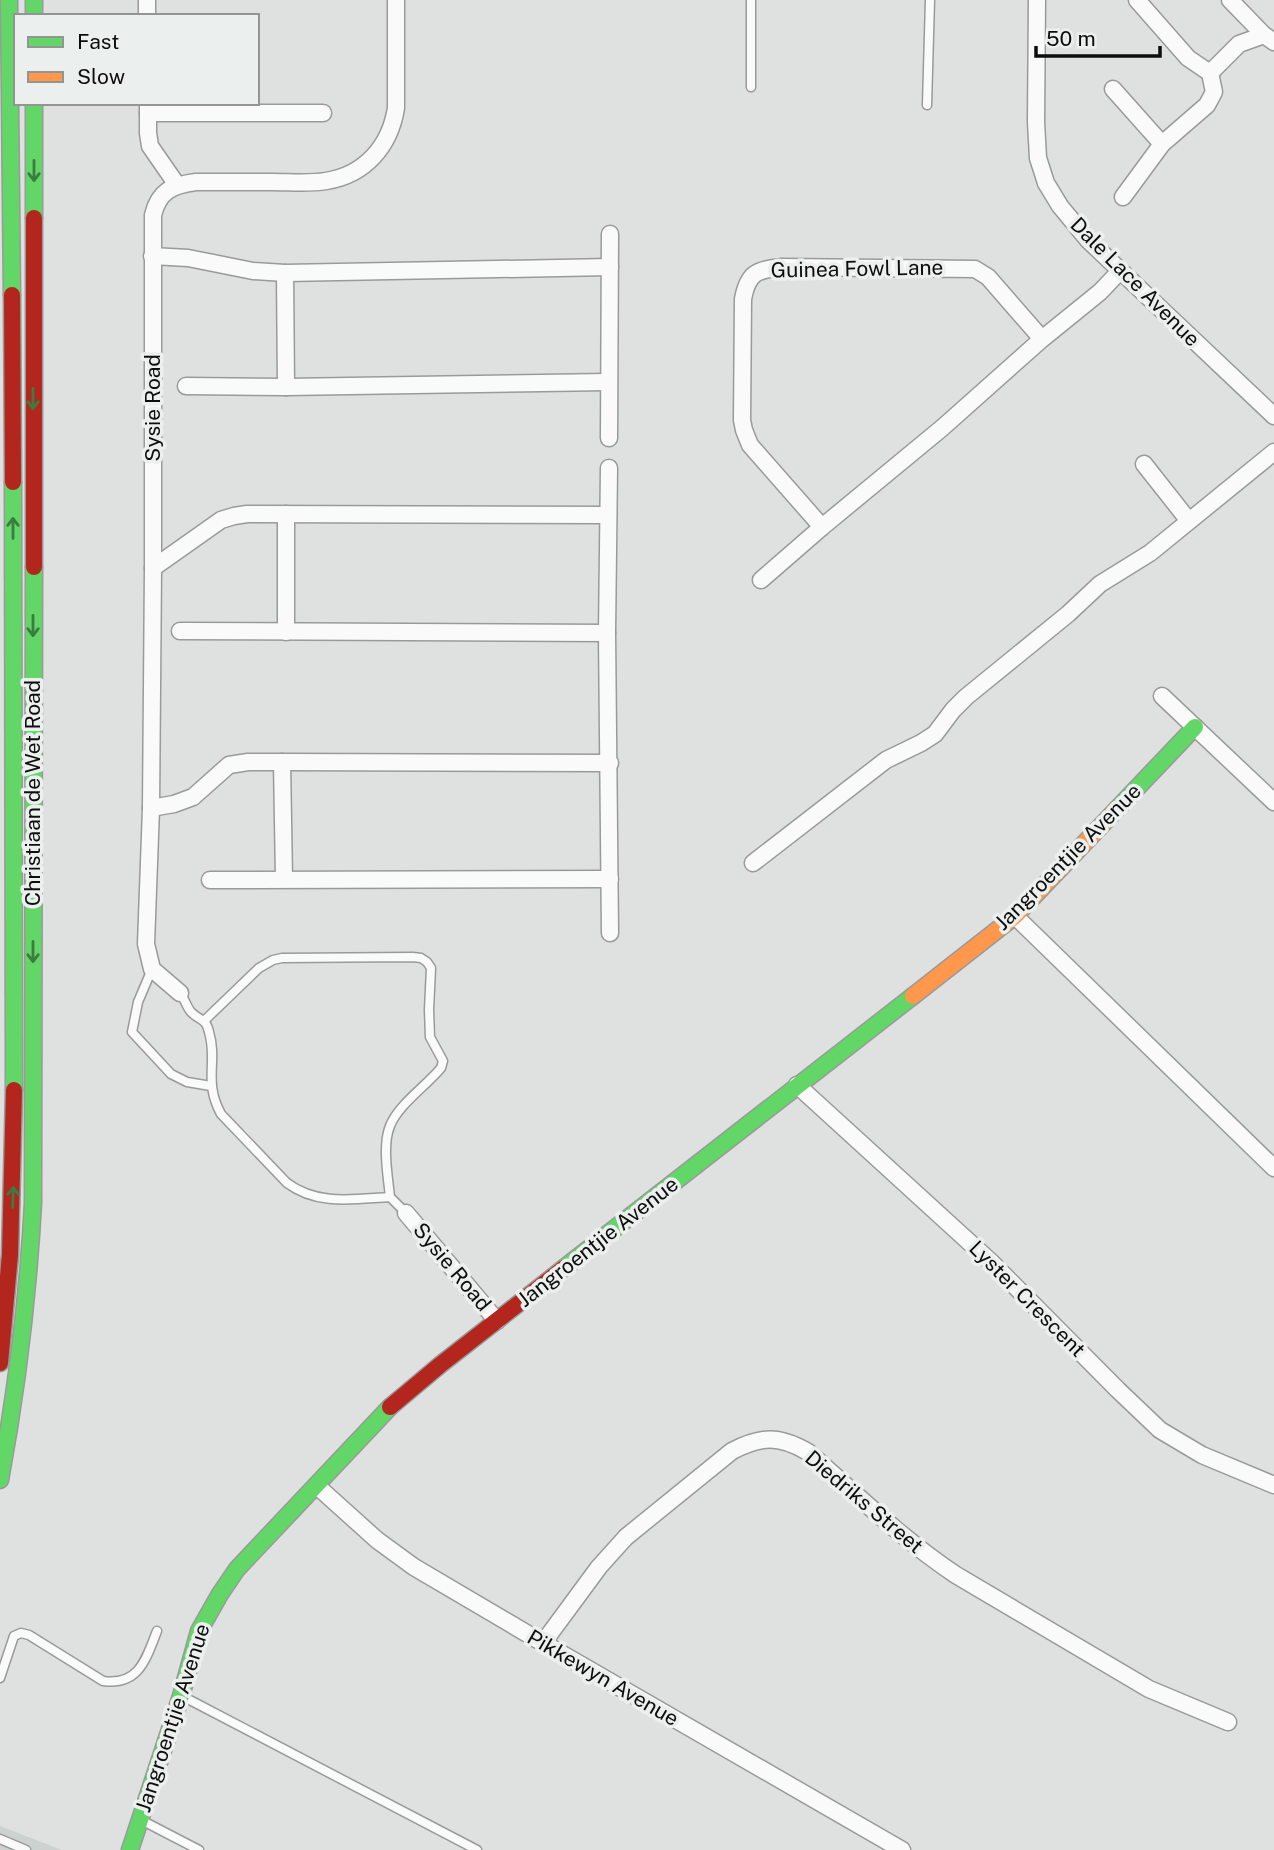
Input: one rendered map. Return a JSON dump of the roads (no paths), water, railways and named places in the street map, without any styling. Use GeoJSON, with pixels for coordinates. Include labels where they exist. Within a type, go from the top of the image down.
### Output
{"type":"FeatureCollection","features":[{"type":"Feature","properties":{"kind":"main road","name":"Christiaan de Wet Road"},"geometry":{"type":"LineString","coordinates":[[0,1363],[10,1255],[15,1123],[9,0]]}},
{"type":"Feature","properties":{"kind":"main road","name":"Christiaan de Wet Road"},"geometry":{"type":"LineString","coordinates":[[0,1480],[16,1395],[32,1227],[34,105]]}},
{"type":"Feature","properties":{"kind":"main road","name":"Jangroentjie Avenue"},"geometry":{"type":"LineString","coordinates":[[130,1850],[181,1696],[198,1631],[237,1569],[387,1410],[440,1365],[1015,916],[1195,727]]}},
{"type":"Feature","properties":{"kind":"street"},"geometry":{"type":"LineString","coordinates":[[323,113],[148,108],[148,134],[150,146],[177,185],[196,182],[323,182],[344,177],[364,165],[385,143],[394,120],[396,0]]}},
{"type":"Feature","properties":{"kind":"street","name":"Dale Lace Avenue"},"geometry":{"type":"LineString","coordinates":[[1037,0],[1036,122],[1038,158],[1046,184],[1088,240],[1274,416]]}},
{"type":"Feature","properties":{"kind":"street"},"geometry":{"type":"LineString","coordinates":[[1122,197],[1162,144],[1207,105],[1214,92],[1210,73],[1188,58],[1137,0]]}},
{"type":"Feature","properties":{"kind":"street"},"geometry":{"type":"LineString","coordinates":[[1230,0],[1269,39]]}},
{"type":"Feature","properties":{"kind":"street"},"geometry":{"type":"LineString","coordinates":[[1210,73],[1239,44],[1269,39]]}},
{"type":"Feature","properties":{"kind":"street"},"geometry":{"type":"LineString","coordinates":[[1113,89],[1162,144]]}},
{"type":"Feature","properties":{"kind":"street","name":"Sysie Road"},"geometry":{"type":"LineString","coordinates":[[152,969],[146,944],[151,808],[153,215],[161,197],[177,185]]}},
{"type":"Feature","properties":{"kind":"street"},"geometry":{"type":"LineString","coordinates":[[609,438],[610,234]]}},
{"type":"Feature","properties":{"kind":"street"},"geometry":{"type":"LineString","coordinates":[[152,256],[188,258],[253,271],[285,273],[610,267]]}},
{"type":"Feature","properties":{"kind":"street","name":"Guinea Fowl Lane"},"geometry":{"type":"LineString","coordinates":[[822,527],[750,445],[744,430],[743,299],[747,282],[752,275],[782,267],[975,269],[988,277],[1042,339]]}},
{"type":"Feature","properties":{"kind":"street"},"geometry":{"type":"LineString","coordinates":[[761,580],[942,428],[1042,339],[1100,292],[1120,271]]}},
{"type":"Feature","properties":{"kind":"street"},"geometry":{"type":"LineString","coordinates":[[285,273],[286,387]]}},
{"type":"Feature","properties":{"kind":"street"},"geometry":{"type":"LineString","coordinates":[[186,386],[608,382]]}},
{"type":"Feature","properties":{"kind":"street"},"geometry":{"type":"LineString","coordinates":[[753,863],[886,760],[935,734],[966,696],[1068,614],[1100,584],[1150,554],[1274,452]]}},
{"type":"Feature","properties":{"kind":"street"},"geometry":{"type":"LineString","coordinates":[[1144,464],[1189,522]]}},
{"type":"Feature","properties":{"kind":"street"},"geometry":{"type":"LineString","coordinates":[[609,468],[607,633],[611,933]]}},
{"type":"Feature","properties":{"kind":"street"},"geometry":{"type":"LineString","coordinates":[[153,568],[221,520],[247,514],[608,515]]}},
{"type":"Feature","properties":{"kind":"street"},"geometry":{"type":"LineString","coordinates":[[286,514],[286,632]]}},
{"type":"Feature","properties":{"kind":"street"},"geometry":{"type":"LineString","coordinates":[[180,631],[607,633]]}},
{"type":"Feature","properties":{"kind":"street"},"geometry":{"type":"LineString","coordinates":[[1162,696],[1274,802]]}},
{"type":"Feature","properties":{"kind":"street"},"geometry":{"type":"LineString","coordinates":[[151,808],[193,797],[229,765],[248,762],[610,763]]}},
{"type":"Feature","properties":{"kind":"street"},"geometry":{"type":"LineString","coordinates":[[282,762],[284,879]]}},
{"type":"Feature","properties":{"kind":"street"},"geometry":{"type":"LineString","coordinates":[[210,880],[610,879]]}},
{"type":"Feature","properties":{"kind":"street"},"geometry":{"type":"LineString","coordinates":[[1015,916],[1274,1168]]}},
{"type":"Feature","properties":{"kind":"street"},"geometry":{"type":"LineString","coordinates":[[152,969],[180,993]]}},
{"type":"Feature","properties":{"kind":"street","name":"Lyster Crescent"},"geometry":{"type":"LineString","coordinates":[[797,1085],[991,1262],[1160,1430],[1202,1455],[1274,1485]]}},
{"type":"Feature","properties":{"kind":"street","name":"Sysie Road"},"geometry":{"type":"LineString","coordinates":[[406,1213],[498,1321]]}},
{"type":"Feature","properties":{"kind":"street","name":"Diedriks Street"},"geometry":{"type":"LineString","coordinates":[[543,1643],[598,1567],[626,1537],[732,1451],[749,1442],[775,1438],[793,1443],[808,1452],[931,1559],[956,1575],[1149,1689],[1227,1722]]}},
{"type":"Feature","properties":{"kind":"street","name":"Pikkewyn Avenue"},"geometry":{"type":"LineString","coordinates":[[317,1486],[377,1540],[414,1567],[902,1850]]}},
{"type":"Feature","properties":{"kind":"lane"},"geometry":{"type":"LineString","coordinates":[[751,0],[751,87]]}},
{"type":"Feature","properties":{"kind":"lane"},"geometry":{"type":"LineString","coordinates":[[927,105],[930,0]]}},
{"type":"Feature","properties":{"kind":"lane"},"geometry":{"type":"LineString","coordinates":[[205,1020],[259,968],[273,960],[413,957],[427,962],[431,968],[430,1037],[443,1061],[441,1068],[401,1109],[390,1126],[386,1149],[390,1197],[406,1213]]}},
{"type":"Feature","properties":{"kind":"lane"},"geometry":{"type":"LineString","coordinates":[[152,969],[138,1002],[132,1032],[171,1074],[187,1082],[211,1086]]}},
{"type":"Feature","properties":{"kind":"lane"},"geometry":{"type":"LineString","coordinates":[[180,993],[191,1012],[205,1020],[209,1031],[211,1086],[221,1114],[287,1184],[299,1192],[317,1198],[390,1197]]}},
{"type":"Feature","properties":{"kind":"lane"},"geometry":{"type":"LineString","coordinates":[[0,1678],[13,1636],[21,1633],[29,1635],[103,1681],[116,1683],[138,1672],[157,1632]]}},
{"type":"Feature","properties":{"kind":"lane"},"geometry":{"type":"LineString","coordinates":[[181,1696],[477,1850]]}},
{"type":"Feature","properties":{"kind":"lane"},"geometry":{"type":"LineString","coordinates":[[140,1819],[199,1850]]}},
{"type":"Feature","properties":{"kind":"lane"},"geometry":{"type":"LineString","coordinates":[[0,1839],[26,1850]]}}]}
